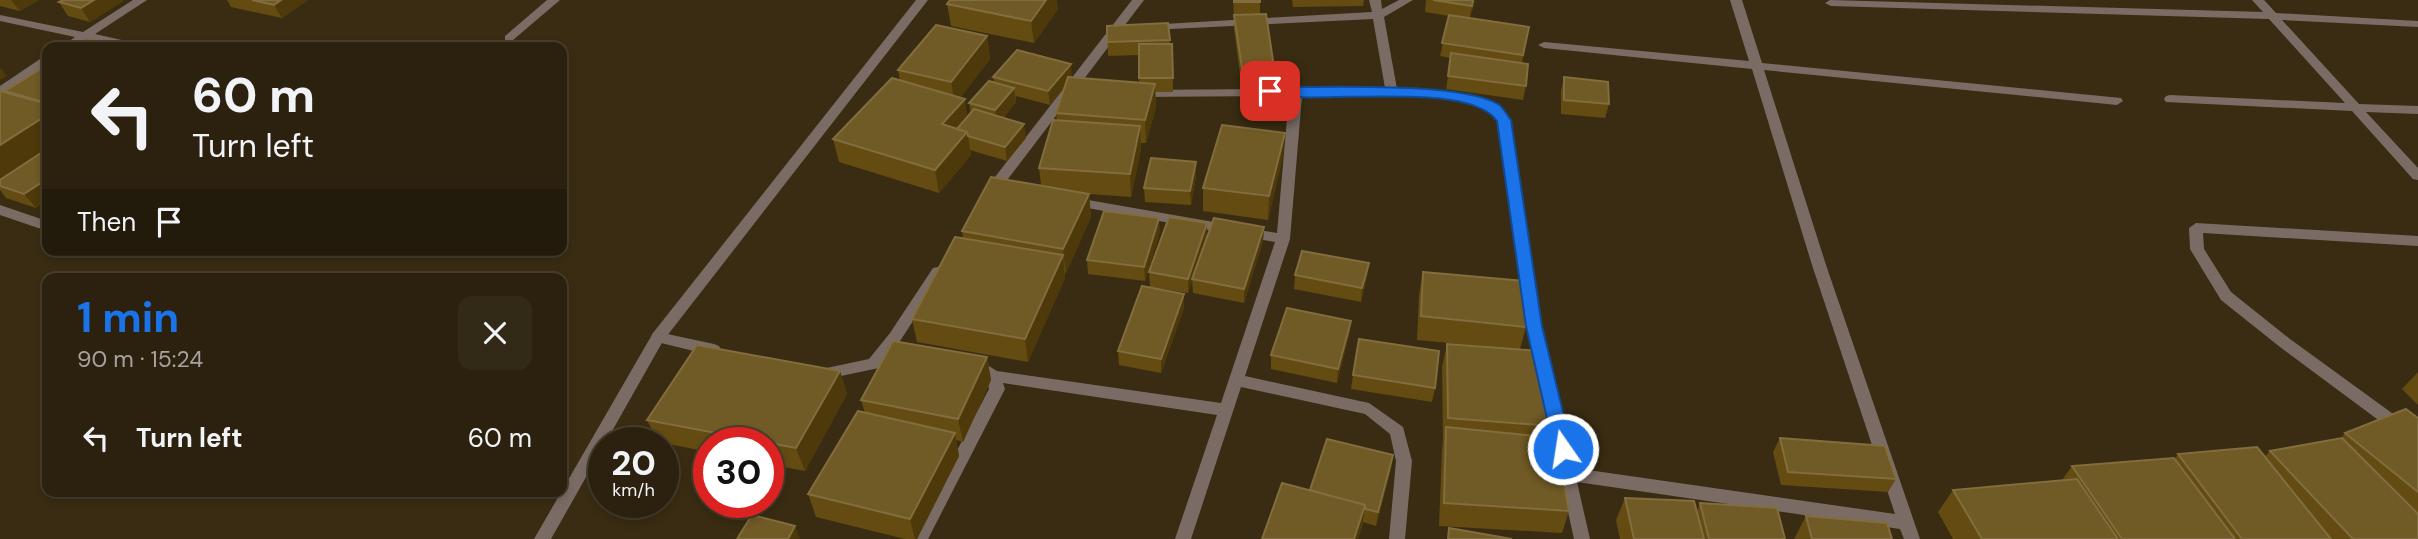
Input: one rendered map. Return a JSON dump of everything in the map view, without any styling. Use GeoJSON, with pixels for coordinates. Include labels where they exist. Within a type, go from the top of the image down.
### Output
{"type":"FeatureCollection","features":[{"type":"Feature","properties":{"kind":"street"},"geometry":{"type":"LineString","coordinates":[[75,42],[141,0]]}},
{"type":"Feature","properties":{"kind":"street"},"geometry":{"type":"LineString","coordinates":[[509,38],[554,0]]}},
{"type":"Feature","properties":{"kind":"street"},"geometry":{"type":"LineString","coordinates":[[567,495],[658,337],[922,0]]}},
{"type":"Feature","properties":{"kind":"street"},"geometry":{"type":"LineString","coordinates":[[979,211],[1001,189],[1076,93],[1122,29],[1138,0]]}},
{"type":"Feature","properties":{"kind":"street"},"geometry":{"type":"LineString","coordinates":[[1375,0],[1392,92]]}},
{"type":"Feature","properties":{"kind":"street"},"geometry":{"type":"LineString","coordinates":[[1143,28],[1379,15],[1407,0]]}},
{"type":"Feature","properties":{"kind":"street"},"geometry":{"type":"LineString","coordinates":[[1569,474],[1910,531],[1819,265],[1736,0]]}},
{"type":"Feature","properties":{"kind":"street"},"geometry":{"type":"LineString","coordinates":[[2258,0],[2418,176]]}},
{"type":"Feature","properties":{"kind":"street"},"geometry":{"type":"LineString","coordinates":[[1831,3],[2273,16],[2418,24]]}},
{"type":"Feature","properties":{"kind":"street"},"geometry":{"type":"LineString","coordinates":[[0,18],[115,42]]}},
{"type":"Feature","properties":{"kind":"street"},"geometry":{"type":"LineString","coordinates":[[1544,45],[2117,101]]}},
{"type":"Feature","properties":{"kind":"street"},"geometry":{"type":"LineString","coordinates":[[0,92],[42,63]]}},
{"type":"Feature","properties":{"kind":"street"},"geometry":{"type":"LineString","coordinates":[[1183,539],[1283,239],[1296,91]]}},
{"type":"Feature","properties":{"kind":"street"},"geometry":{"type":"LineString","coordinates":[[1122,93],[1392,92],[1466,97],[1494,107],[1504,120],[1534,326],[1582,539]]}},
{"type":"Feature","properties":{"kind":"street"},"geometry":{"type":"LineString","coordinates":[[2170,99],[2418,110]]}},
{"type":"Feature","properties":{"kind":"street"},"geometry":{"type":"LineString","coordinates":[[1063,200],[1283,239]]}},
{"type":"Feature","properties":{"kind":"street"},"geometry":{"type":"LineString","coordinates":[[0,211],[42,224]]}},
{"type":"Feature","properties":{"kind":"street"},"geometry":{"type":"LineString","coordinates":[[2418,241],[2196,228],[2197,248],[2226,296],[2418,441]]}},
{"type":"Feature","properties":{"kind":"street"},"geometry":{"type":"LineString","coordinates":[[809,372],[822,374],[874,364],[894,349],[948,257]]}},
{"type":"Feature","properties":{"kind":"street"},"geometry":{"type":"LineString","coordinates":[[658,337],[733,354]]}},
{"type":"Feature","properties":{"kind":"street"},"geometry":{"type":"LineString","coordinates":[[954,361],[980,366],[994,376],[1225,410]]}},
{"type":"Feature","properties":{"kind":"street"},"geometry":{"type":"LineString","coordinates":[[919,539],[997,389],[994,376]]}},
{"type":"Feature","properties":{"kind":"street"},"geometry":{"type":"LineString","coordinates":[[1234,380],[1369,409],[1397,431],[1404,461],[1397,539]]}},
{"type":"Feature","properties":{"kind":"street"},"geometry":{"type":"LineString","coordinates":[[542,539],[566,497]]}},
{"type":"Feature","properties":{"kind":"building"},"geometry":{"type":"Polygon","coordinates":[[[94,0],[81,8],[59,2],[94,0]]]}},
{"type":"Feature","properties":{"kind":"building"},"geometry":{"type":"Polygon","coordinates":[[[252,0],[281,0],[274,5],[252,0]]]}},
{"type":"Feature","properties":{"kind":"building"},"geometry":{"type":"Polygon","coordinates":[[[950,0],[1046,0],[1031,21],[947,4],[950,0]]]}},
{"type":"Feature","properties":{"kind":"building"},"geometry":{"type":"Polygon","coordinates":[[[1260,0],[1260,2],[1234,2],[1260,0]]]}},
{"type":"Feature","properties":{"kind":"building"},"geometry":{"type":"Polygon","coordinates":[[[1433,0],[1473,0],[1472,6],[1433,0]]]}},
{"type":"Feature","properties":{"kind":"building"},"geometry":{"type":"Polygon","coordinates":[[[1266,14],[1275,74],[1243,75],[1234,15],[1266,14]]]}},
{"type":"Feature","properties":{"kind":"building"},"geometry":{"type":"Polygon","coordinates":[[[1449,15],[1529,27],[1523,55],[1442,43],[1449,15]]]}},
{"type":"Feature","properties":{"kind":"building"},"geometry":{"type":"Polygon","coordinates":[[[1168,23],[1170,40],[1107,42],[1107,26],[1168,23]]]}},
{"type":"Feature","properties":{"kind":"building"},"geometry":{"type":"Polygon","coordinates":[[[936,25],[987,36],[951,82],[898,70],[936,25]]]}},
{"type":"Feature","properties":{"kind":"building"},"geometry":{"type":"Polygon","coordinates":[[[1139,44],[1172,44],[1173,78],[1139,78],[1139,44]]]}},
{"type":"Feature","properties":{"kind":"building"},"geometry":{"type":"Polygon","coordinates":[[[1017,50],[1071,64],[1048,91],[993,77],[1017,50]]]}},
{"type":"Feature","properties":{"kind":"building"},"geometry":{"type":"Polygon","coordinates":[[[1451,53],[1528,64],[1526,86],[1448,76],[1451,53]]]}},
{"type":"Feature","properties":{"kind":"building"},"geometry":{"type":"Polygon","coordinates":[[[42,68],[42,102],[5,91],[42,68]]]}},
{"type":"Feature","properties":{"kind":"building"},"geometry":{"type":"Polygon","coordinates":[[[1068,77],[1155,84],[1145,120],[1056,113],[1068,77]]]}},
{"type":"Feature","properties":{"kind":"building"},"geometry":{"type":"Polygon","coordinates":[[[1564,77],[1608,82],[1609,104],[1564,100],[1564,77]]]}},
{"type":"Feature","properties":{"kind":"building"},"geometry":{"type":"Polygon","coordinates":[[[892,78],[965,99],[942,124],[967,132],[935,170],[833,139],[892,78]]]}},
{"type":"Feature","properties":{"kind":"building"},"geometry":{"type":"Polygon","coordinates":[[[989,81],[1014,88],[995,110],[969,103],[989,81]]]}},
{"type":"Feature","properties":{"kind":"building"},"geometry":{"type":"Polygon","coordinates":[[[0,91],[42,103],[42,118],[0,145],[0,91]]]}},
{"type":"Feature","properties":{"kind":"building"},"geometry":{"type":"Polygon","coordinates":[[[974,109],[1024,124],[1005,147],[968,136],[967,132],[957,129],[974,109]]]}},
{"type":"Feature","properties":{"kind":"building"},"geometry":{"type":"Polygon","coordinates":[[[1053,120],[1140,126],[1130,174],[1039,168],[1053,120]]]}},
{"type":"Feature","properties":{"kind":"building"},"geometry":{"type":"Polygon","coordinates":[[[1222,125],[1285,133],[1269,196],[1203,188],[1222,125]]]}},
{"type":"Feature","properties":{"kind":"building"},"geometry":{"type":"Polygon","coordinates":[[[42,152],[42,182],[24,194],[0,186],[0,180],[42,152]]]}},
{"type":"Feature","properties":{"kind":"building"},"geometry":{"type":"Polygon","coordinates":[[[1151,158],[1196,162],[1190,191],[1144,188],[1151,158]]]}},
{"type":"Feature","properties":{"kind":"building"},"geometry":{"type":"Polygon","coordinates":[[[991,177],[1089,194],[1063,249],[962,231],[991,177]]]}},
{"type":"Feature","properties":{"kind":"building"},"geometry":{"type":"Polygon","coordinates":[[[1104,211],[1159,218],[1144,267],[1087,260],[1104,211]]]}},
{"type":"Feature","properties":{"kind":"building"},"geometry":{"type":"Polygon","coordinates":[[[1169,217],[1207,223],[1188,279],[1149,272],[1169,217]]]}},
{"type":"Feature","properties":{"kind":"building"},"geometry":{"type":"Polygon","coordinates":[[[1214,218],[1264,227],[1244,289],[1192,279],[1214,218]]]}},
{"type":"Feature","properties":{"kind":"building"},"geometry":{"type":"Polygon","coordinates":[[[955,237],[1063,255],[1025,339],[912,319],[955,237]]]}},
{"type":"Feature","properties":{"kind":"building"},"geometry":{"type":"Polygon","coordinates":[[[1302,251],[1369,263],[1362,288],[1295,275],[1302,251]]]}},
{"type":"Feature","properties":{"kind":"building"},"geometry":{"type":"Polygon","coordinates":[[[1423,272],[1524,281],[1526,327],[1421,316],[1423,272]]]}},
{"type":"Feature","properties":{"kind":"building"},"geometry":{"type":"Polygon","coordinates":[[[1142,286],[1184,294],[1161,359],[1118,351],[1142,286]]]}},
{"type":"Feature","properties":{"kind":"building"},"geometry":{"type":"Polygon","coordinates":[[[1287,308],[1351,321],[1338,369],[1271,355],[1287,308]]]}},
{"type":"Feature","properties":{"kind":"building"},"geometry":{"type":"Polygon","coordinates":[[[1359,339],[1439,351],[1435,388],[1353,375],[1359,339]]]}},
{"type":"Feature","properties":{"kind":"building"},"geometry":{"type":"Polygon","coordinates":[[[893,341],[987,357],[958,419],[861,400],[893,341]]]}},
{"type":"Feature","properties":{"kind":"building"},"geometry":{"type":"Polygon","coordinates":[[[1447,344],[1540,351],[1552,426],[1448,418],[1447,344]]]}},
{"type":"Feature","properties":{"kind":"building"},"geometry":{"type":"Polygon","coordinates":[[[697,345],[840,371],[796,448],[784,446],[784,427],[693,429],[647,420],[697,345]]]}},
{"type":"Feature","properties":{"kind":"building"},"geometry":{"type":"Polygon","coordinates":[[[2406,409],[2418,418],[2418,492],[2345,433],[2406,409]]]}},
{"type":"Feature","properties":{"kind":"building"},"geometry":{"type":"Polygon","coordinates":[[[858,411],[955,433],[910,519],[808,494],[858,411]]]}},
{"type":"Feature","properties":{"kind":"building"},"geometry":{"type":"Polygon","coordinates":[[[1446,427],[1556,438],[1569,511],[1444,503],[1446,427]]]}},
{"type":"Feature","properties":{"kind":"building"},"geometry":{"type":"Polygon","coordinates":[[[1780,438],[1885,446],[1896,479],[1788,472],[1780,438]]]}},
{"type":"Feature","properties":{"kind":"building"},"geometry":{"type":"Polygon","coordinates":[[[2342,438],[2418,514],[2418,539],[2353,539],[2270,451],[2342,438]]]}},
{"type":"Feature","properties":{"kind":"building"},"geometry":{"type":"Polygon","coordinates":[[[1327,439],[1393,455],[1378,512],[1365,509],[1365,505],[1310,490],[1327,439]]]}},
{"type":"Feature","properties":{"kind":"building"},"geometry":{"type":"Polygon","coordinates":[[[2257,447],[2331,539],[2242,539],[2178,454],[2257,447]]]}},
{"type":"Feature","properties":{"kind":"building"},"geometry":{"type":"Polygon","coordinates":[[[2174,458],[2235,539],[2122,539],[2072,466],[2174,458]]]}},
{"type":"Feature","properties":{"kind":"building"},"geometry":{"type":"Polygon","coordinates":[[[2077,479],[2118,539],[1982,539],[1953,490],[2077,479]]]}},
{"type":"Feature","properties":{"kind":"building"},"geometry":{"type":"Polygon","coordinates":[[[1282,483],[1365,505],[1354,539],[1262,539],[1282,483]]]}},
{"type":"Feature","properties":{"kind":"building"},"geometry":{"type":"Polygon","coordinates":[[[1625,498],[1694,501],[1704,539],[1634,539],[1625,498]]]}},
{"type":"Feature","properties":{"kind":"building"},"geometry":{"type":"Polygon","coordinates":[[[1700,503],[1777,508],[1785,539],[1709,539],[1700,503]]]}},
{"type":"Feature","properties":{"kind":"building"},"geometry":{"type":"Polygon","coordinates":[[[1806,516],[1887,523],[1892,539],[1812,539],[1806,516]]]}},
{"type":"Feature","properties":{"kind":"building"},"geometry":{"type":"Polygon","coordinates":[[[750,518],[764,518],[795,526],[788,539],[737,539],[750,518]]]}},
{"type":"Feature","properties":{"kind":"building"},"geometry":{"type":"Polygon","coordinates":[[[1449,528],[1512,539],[1448,539],[1449,528]]]}},
{"type":"Feature","properties":{"kind":"route"},"geometry":{"type":"LineString","coordinates":[[1270,91],[1392,92],[1466,97],[1494,107],[1504,120],[1534,326],[1563,449]]}}]}
